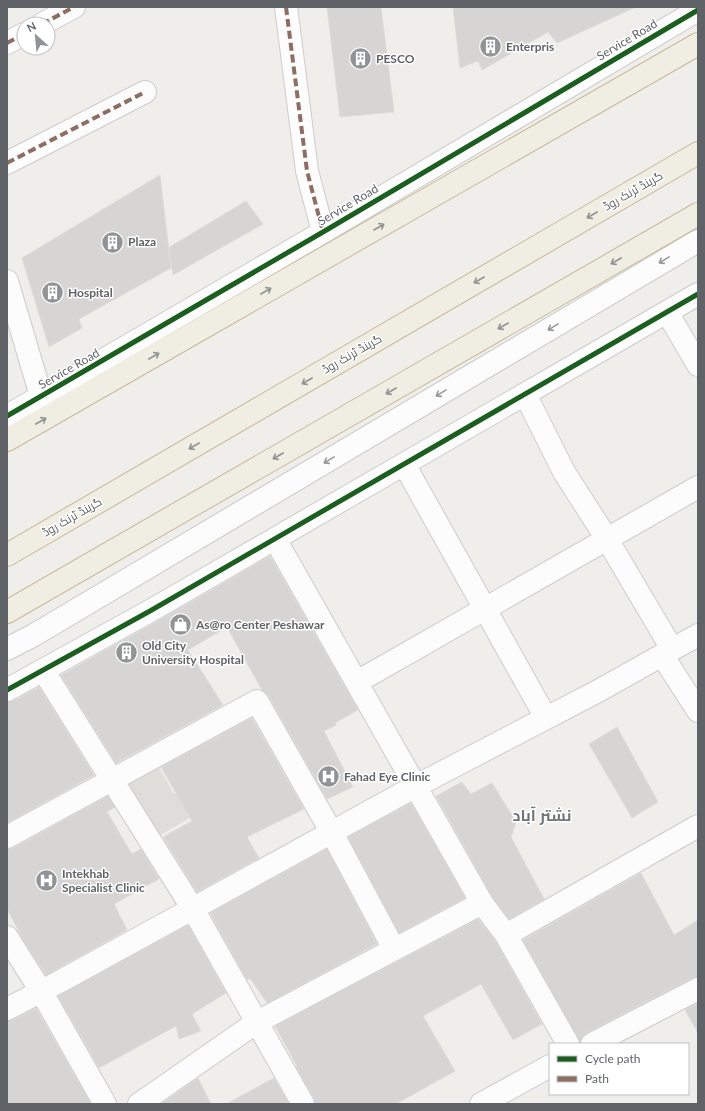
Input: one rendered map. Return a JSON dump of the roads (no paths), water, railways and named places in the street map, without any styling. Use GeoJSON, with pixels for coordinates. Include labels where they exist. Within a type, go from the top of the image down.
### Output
{"type":"FeatureCollection","features":[{"type":"Feature","properties":{"kind":"highway"},"geometry":{"type":"LineString","coordinates":[[7,440],[698,44]]}},
{"type":"Feature","properties":{"kind":"highway","name":"گرینڈ ٹرنک روڈ"},"geometry":{"type":"LineString","coordinates":[[7,555],[698,153]]}},
{"type":"Feature","properties":{"kind":"highway"},"geometry":{"type":"LineString","coordinates":[[7,612],[698,214]]}},
{"type":"Feature","properties":{"kind":"street"},"geometry":{"type":"LineString","coordinates":[[56,17],[74,7]]}},
{"type":"Feature","properties":{"kind":"street"},"geometry":{"type":"LineString","coordinates":[[286,7],[307,171],[323,232]]}},
{"type":"Feature","properties":{"kind":"street","name":"Service Road"},"geometry":{"type":"LineString","coordinates":[[7,416],[323,232],[698,10]]}},
{"type":"Feature","properties":{"kind":"street"},"geometry":{"type":"LineString","coordinates":[[7,43],[16,38]]}},
{"type":"Feature","properties":{"kind":"street"},"geometry":{"type":"LineString","coordinates":[[7,163],[145,92]]}},
{"type":"Feature","properties":{"kind":"street"},"geometry":{"type":"LineString","coordinates":[[7,650],[698,240]]}},
{"type":"Feature","properties":{"kind":"street"},"geometry":{"type":"LineString","coordinates":[[7,281],[41,396]]}},
{"type":"Feature","properties":{"kind":"street"},"geometry":{"type":"LineString","coordinates":[[7,690],[150,611],[698,294]]}},
{"type":"Feature","properties":{"kind":"street"},"geometry":{"type":"LineString","coordinates":[[667,312],[698,365]]}},
{"type":"Feature","properties":{"kind":"street"},"geometry":{"type":"LineString","coordinates":[[525,394],[564,472],[607,539],[698,711]]}},
{"type":"Feature","properties":{"kind":"street"},"geometry":{"type":"LineString","coordinates":[[404,464],[546,718]]}},
{"type":"Feature","properties":{"kind":"street"},"geometry":{"type":"LineString","coordinates":[[357,682],[698,487]]}},
{"type":"Feature","properties":{"kind":"street"},"geometry":{"type":"LineString","coordinates":[[275,539],[482,903],[506,935],[567,1043]]}},
{"type":"Feature","properties":{"kind":"street"},"geometry":{"type":"LineString","coordinates":[[7,1009],[193,909],[416,786],[600,690],[698,635]]}},
{"type":"Feature","properties":{"kind":"street"},"geometry":{"type":"LineString","coordinates":[[42,670],[193,909],[303,1104]]}},
{"type":"Feature","properties":{"kind":"street"},"geometry":{"type":"LineString","coordinates":[[7,837],[257,701],[332,833],[394,949]]}},
{"type":"Feature","properties":{"kind":"street"},"geometry":{"type":"LineString","coordinates":[[506,935],[698,826]]}},
{"type":"Feature","properties":{"kind":"street"},"geometry":{"type":"LineString","coordinates":[[139,1104],[257,1022],[482,903]]}},
{"type":"Feature","properties":{"kind":"street"},"geometry":{"type":"LineString","coordinates":[[7,937],[41,991],[105,1104]]}},
{"type":"Feature","properties":{"kind":"street"},"geometry":{"type":"LineString","coordinates":[[594,1043],[698,989]]}},
{"type":"Feature","properties":{"kind":"street"},"geometry":{"type":"LineString","coordinates":[[481,1104],[549,1067]]}},
{"type":"Feature","properties":{"kind":"place","name":"Enterpris"},"geometry":{"type":"Point","coordinates":[490,47]}},
{"type":"Feature","properties":{"kind":"place","name":"PESCO"},"geometry":{"type":"Point","coordinates":[361,59]}},
{"type":"Feature","properties":{"kind":"place","name":"Plaza"},"geometry":{"type":"Point","coordinates":[113,242]}},
{"type":"Feature","properties":{"kind":"place","name":"Hospital"},"geometry":{"type":"Point","coordinates":[52,293]}},
{"type":"Feature","properties":{"kind":"place","name":"As@ro Center Peshawar"},"geometry":{"type":"Point","coordinates":[181,625]}},
{"type":"Feature","properties":{"kind":"place","name":"Old City University Hospital"},"geometry":{"type":"Point","coordinates":[127,653]}},
{"type":"Feature","properties":{"kind":"place","name":"Fahad Eye Clinic"},"geometry":{"type":"Point","coordinates":[329,777]}},
{"type":"Feature","properties":{"kind":"place","name":"Intekhab Specialist Clinic"},"geometry":{"type":"Point","coordinates":[46,881]}},
{"type":"Feature","properties":{"kind":"district","name":"نشتر آباد"},"geometry":{"type":"Point","coordinates":[542,815]}}]}
